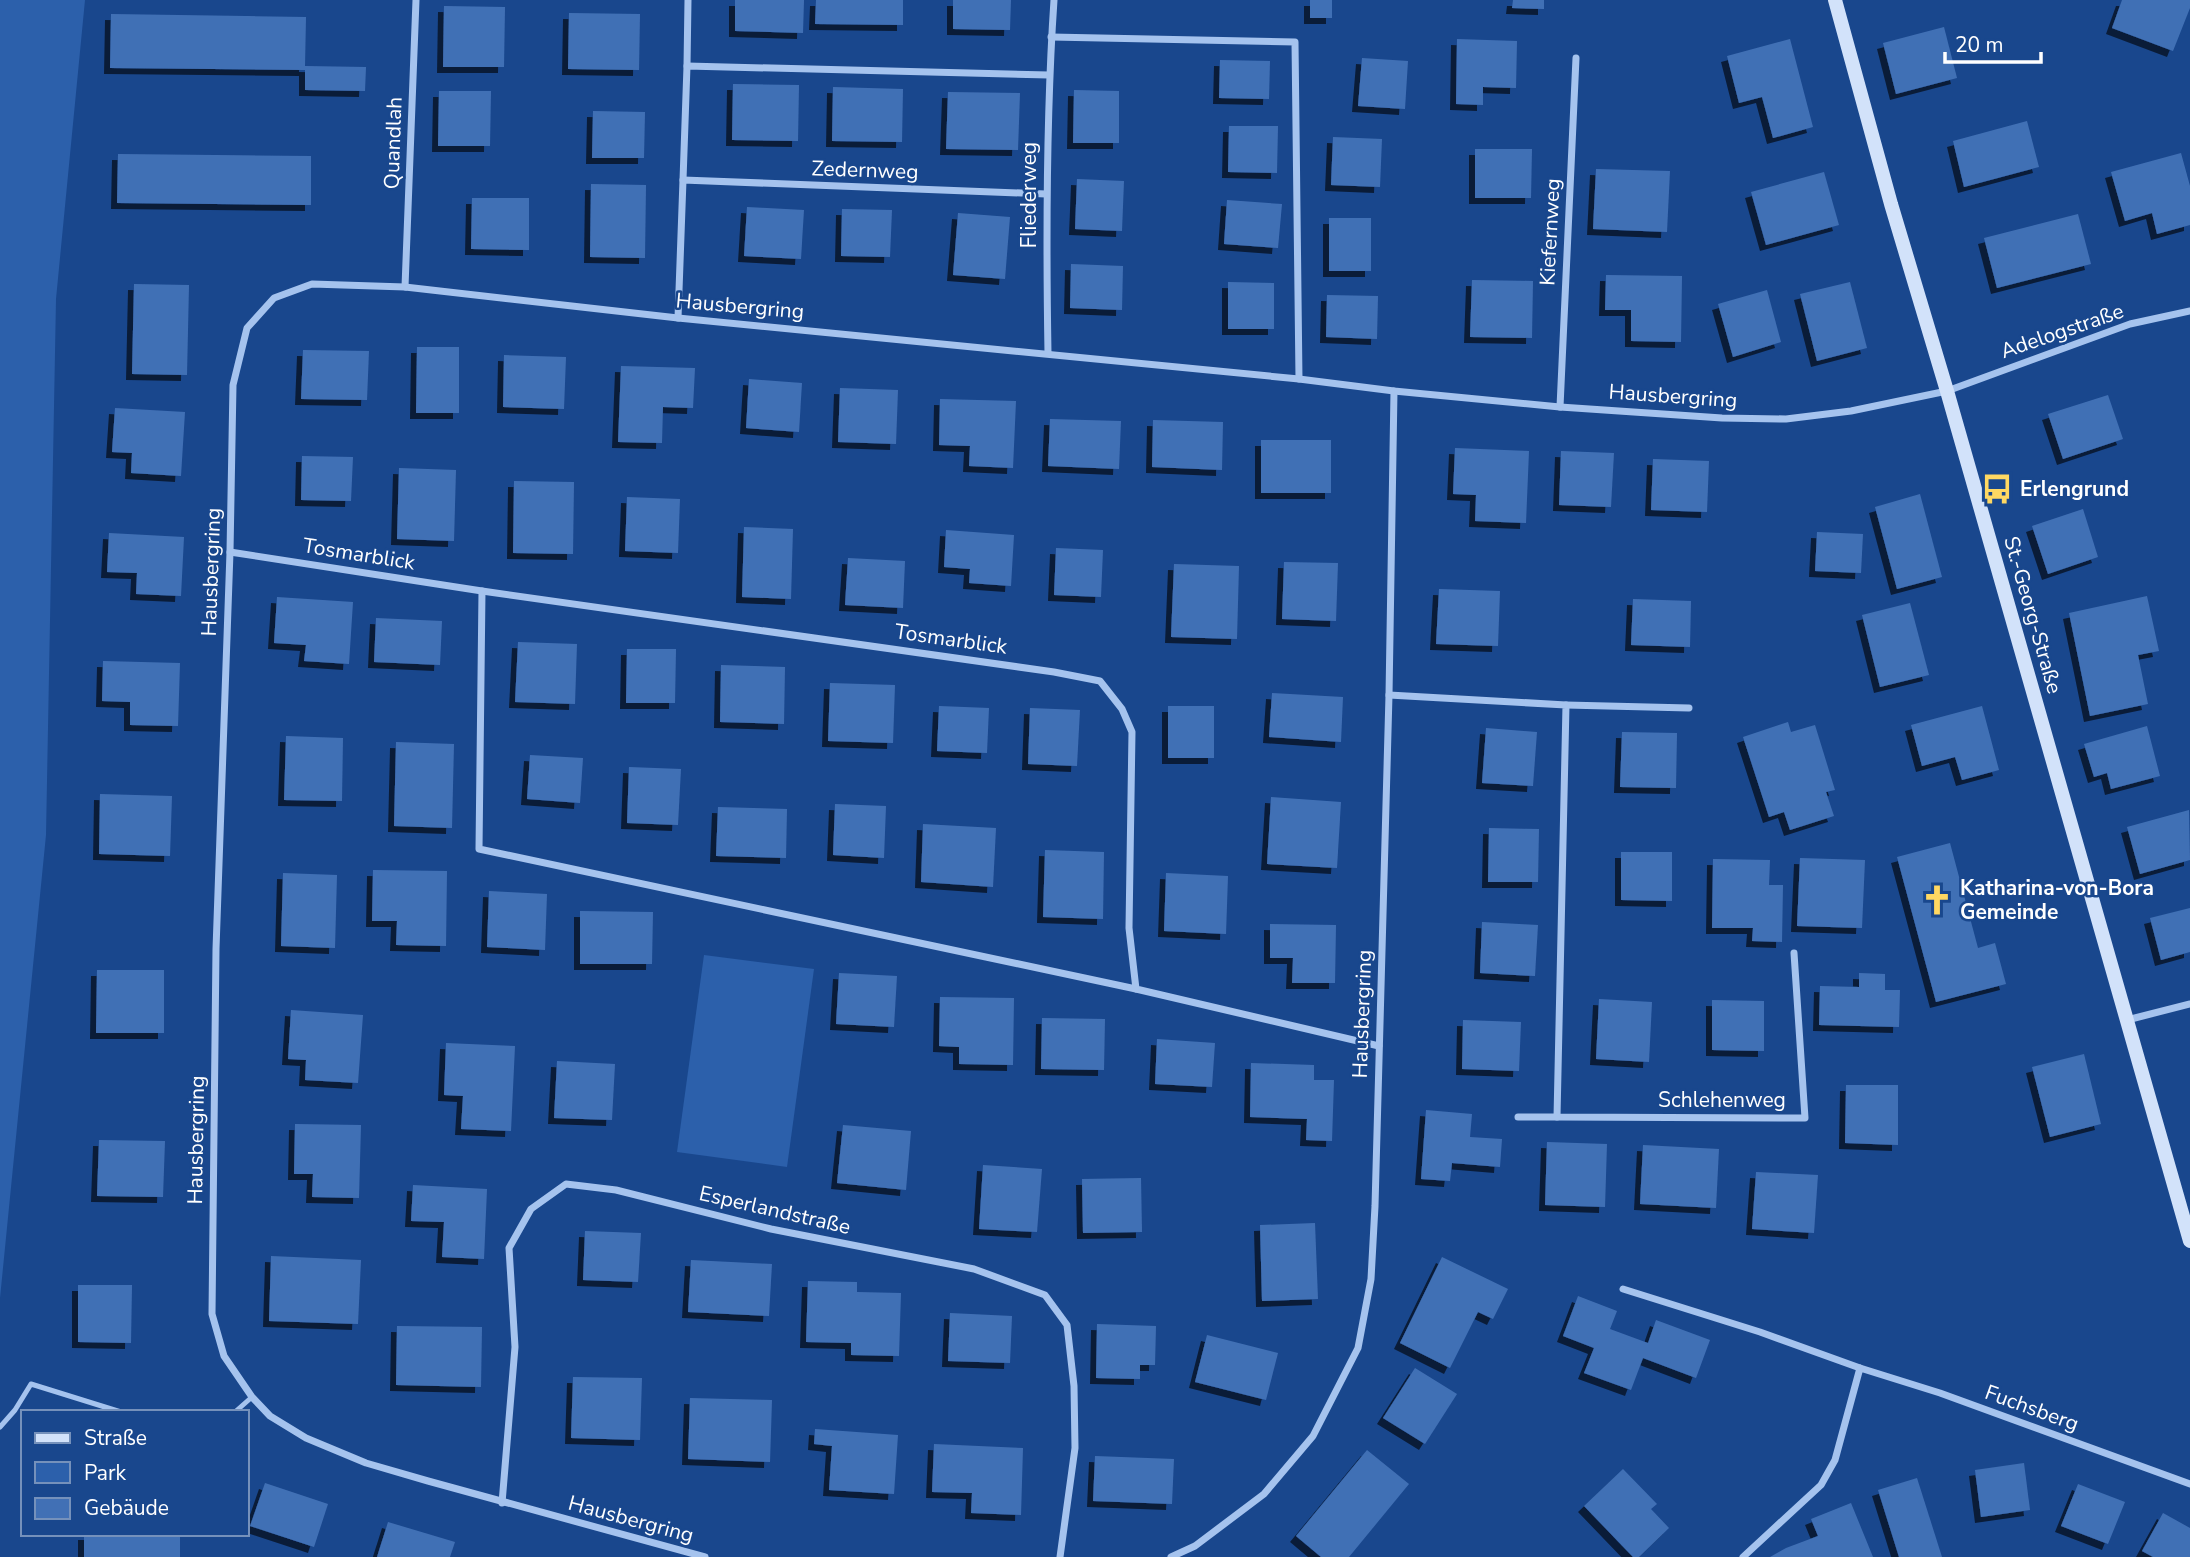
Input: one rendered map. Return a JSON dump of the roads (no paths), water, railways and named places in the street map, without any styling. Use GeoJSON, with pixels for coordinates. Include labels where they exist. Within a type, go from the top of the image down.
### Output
{"type":"FeatureCollection","features":[{"type":"Feature","properties":{"kind":"street","name":"Quandlah"},"geometry":{"type":"LineString","coordinates":[[405,287],[416,0]]}},
{"type":"Feature","properties":{"kind":"street"},"geometry":{"type":"LineString","coordinates":[[678,318],[688,0]]}},
{"type":"Feature","properties":{"kind":"street","name":"Fliederweg"},"geometry":{"type":"LineString","coordinates":[[1048,353],[1046,194],[1054,0]]}},
{"type":"Feature","properties":{"kind":"street","name":"St.-Georg-Straße"},"geometry":{"type":"LineString","coordinates":[[1835,0],[1891,204],[2187,1219],[2190,1241]]}},
{"type":"Feature","properties":{"kind":"street"},"geometry":{"type":"LineString","coordinates":[[1051,37],[1295,43],[1299,379]]}},
{"type":"Feature","properties":{"kind":"street","name":"Kiefernweg"},"geometry":{"type":"LineString","coordinates":[[1560,407],[1576,58]]}},
{"type":"Feature","properties":{"kind":"street"},"geometry":{"type":"LineString","coordinates":[[687,66],[1049,75]]}},
{"type":"Feature","properties":{"kind":"street","name":"Zedernweg"},"geometry":{"type":"LineString","coordinates":[[684,180],[1046,194]]}},
{"type":"Feature","properties":{"kind":"street","name":"Hausbergring"},"geometry":{"type":"LineString","coordinates":[[705,1557],[502,1503],[366,1463],[306,1438],[270,1416],[252,1397],[224,1356],[212,1314],[216,949],[233,385],[247,328],[274,298],[312,284],[405,287],[678,318],[1048,353],[1394,391],[1560,407],[1722,418],[1786,419],[1851,411],[1947,391]]}},
{"type":"Feature","properties":{"kind":"street","name":"Adelogstraße"},"geometry":{"type":"LineString","coordinates":[[1947,391],[2130,324],[2190,311]]}},
{"type":"Feature","properties":{"kind":"street","name":"Hausbergring"},"geometry":{"type":"LineString","coordinates":[[1171,1557],[1195,1546],[1264,1494],[1313,1436],[1358,1348],[1371,1279],[1389,695],[1394,391]]}},
{"type":"Feature","properties":{"kind":"street","name":"Tosmarblick"},"geometry":{"type":"LineString","coordinates":[[230,552],[482,591],[1054,672],[1100,681],[1122,709],[1132,733],[1129,928],[1136,989]]}},
{"type":"Feature","properties":{"kind":"street"},"geometry":{"type":"LineString","coordinates":[[482,591],[480,849],[1136,989],[1379,1046]]}},
{"type":"Feature","properties":{"kind":"street"},"geometry":{"type":"LineString","coordinates":[[1389,695],[1566,705],[1689,708]]}},
{"type":"Feature","properties":{"kind":"street"},"geometry":{"type":"LineString","coordinates":[[1557,1117],[1566,705]]}},
{"type":"Feature","properties":{"kind":"street","name":"Schlehenweg"},"geometry":{"type":"LineString","coordinates":[[1518,1117],[1805,1118],[1794,953]]}},
{"type":"Feature","properties":{"kind":"street"},"geometry":{"type":"LineString","coordinates":[[2127,1020],[2190,1004]]}},
{"type":"Feature","properties":{"kind":"street","name":"Esperlandstraße"},"geometry":{"type":"LineString","coordinates":[[502,1503],[515,1347],[509,1248],[531,1209],[566,1184],[616,1190],[771,1229],[974,1269],[1045,1295],[1067,1325],[1074,1387],[1075,1448],[1060,1557]]}},
{"type":"Feature","properties":{"kind":"street","name":"Fuchsberg"},"geometry":{"type":"LineString","coordinates":[[1623,1289],[1940,1393],[2190,1484]]}},
{"type":"Feature","properties":{"kind":"street"},"geometry":{"type":"LineString","coordinates":[[1743,1557],[1821,1485],[1835,1461],[1860,1368]]}},
{"type":"Feature","properties":{"kind":"lane"},"geometry":{"type":"LineString","coordinates":[[0,1427],[15,1410],[31,1384],[115,1410]]}},
{"type":"Feature","properties":{"kind":"lane"},"geometry":{"type":"LineString","coordinates":[[237,1410],[252,1397]]}},
{"type":"Feature","properties":{"kind":"place","name":"Erlengrund"},"geometry":{"type":"Point","coordinates":[1997,489]}},
{"type":"Feature","properties":{"kind":"place","name":"Katharina-von-Bora Gemeinde"},"geometry":{"type":"Point","coordinates":[1937,900]}}]}
